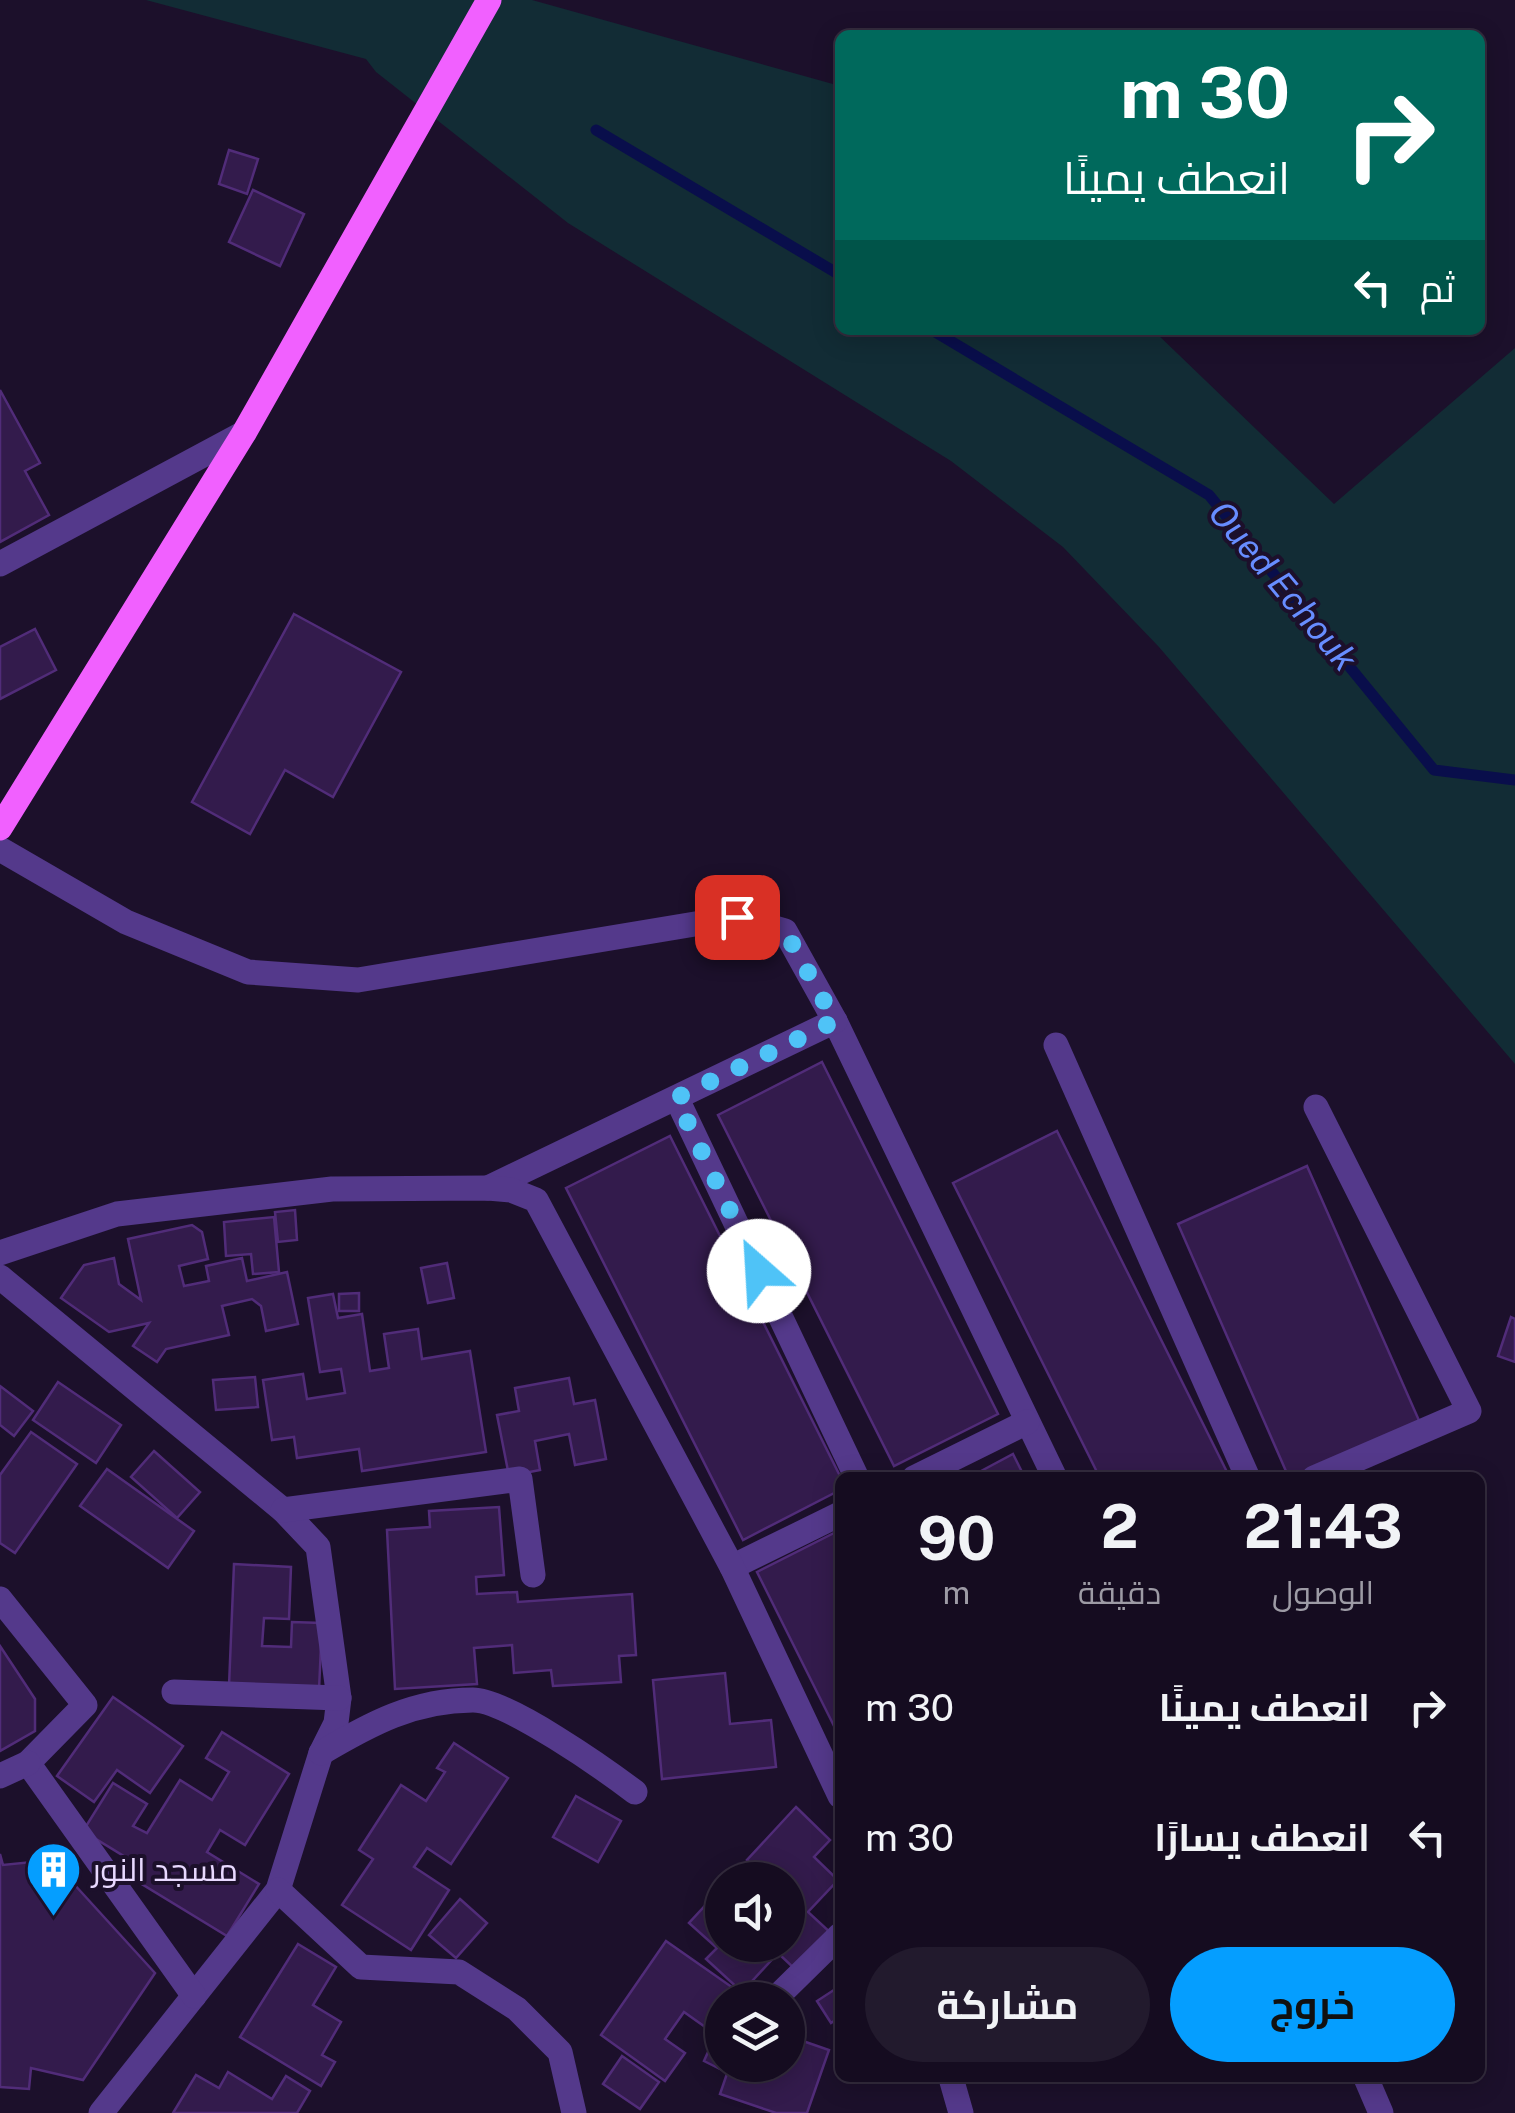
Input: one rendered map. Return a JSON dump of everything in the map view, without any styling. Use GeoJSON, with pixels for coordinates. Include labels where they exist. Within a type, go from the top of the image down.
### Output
{"type":"FeatureCollection","features":[{"type":"Feature","properties":{"kind":"main road"},"geometry":{"type":"LineString","coordinates":[[0,828],[244,433],[490,0]]}},
{"type":"Feature","properties":{"kind":"street"},"geometry":{"type":"LineString","coordinates":[[0,564],[244,433]]}},
{"type":"Feature","properties":{"kind":"street"},"geometry":{"type":"LineString","coordinates":[[0,849],[126,922],[248,972],[358,980],[737,917],[785,931],[835,1021],[1052,1472]]}},
{"type":"Feature","properties":{"kind":"street"},"geometry":{"type":"LineString","coordinates":[[488,1188],[835,1021]]}},
{"type":"Feature","properties":{"kind":"street"},"geometry":{"type":"LineString","coordinates":[[1056,1046],[1245,1472]]}},
{"type":"Feature","properties":{"kind":"street"},"geometry":{"type":"LineString","coordinates":[[676,1098],[854,1472]]}},
{"type":"Feature","properties":{"kind":"street"},"geometry":{"type":"LineString","coordinates":[[1316,1107],[1469,1411],[1328,1472]]}},
{"type":"Feature","properties":{"kind":"street"},"geometry":{"type":"LineString","coordinates":[[0,1253],[117,1214],[332,1189],[488,1188],[511,1190],[536,1200],[732,1567],[835,1785]]}},
{"type":"Feature","properties":{"kind":"street"},"geometry":{"type":"LineString","coordinates":[[0,1278],[284,1510],[318,1547],[339,1698],[336,1724],[322,1753],[278,1890],[101,2113]]}},
{"type":"Feature","properties":{"kind":"street"},"geometry":{"type":"LineString","coordinates":[[926,1472],[1027,1422]]}},
{"type":"Feature","properties":{"kind":"street"},"geometry":{"type":"LineString","coordinates":[[284,1510],[520,1479],[534,1575]]}},
{"type":"Feature","properties":{"kind":"street"},"geometry":{"type":"LineString","coordinates":[[732,1567],[835,1516]]}},
{"type":"Feature","properties":{"kind":"street"},"geometry":{"type":"LineString","coordinates":[[0,1599],[85,1706],[28,1763],[0,1776]]}},
{"type":"Feature","properties":{"kind":"street"},"geometry":{"type":"LineString","coordinates":[[174,1692],[339,1698]]}},
{"type":"Feature","properties":{"kind":"street"},"geometry":{"type":"LineString","coordinates":[[322,1753],[385,1715],[477,1699],[575,1746],[634,1792]]}},
{"type":"Feature","properties":{"kind":"street"},"geometry":{"type":"LineString","coordinates":[[28,1763],[194,1996]]}},
{"type":"Feature","properties":{"kind":"street"},"geometry":{"type":"LineString","coordinates":[[278,1890],[361,1967],[458,1972],[517,2009],[560,2052],[574,2113]]}},
{"type":"Feature","properties":{"kind":"street"},"geometry":{"type":"LineString","coordinates":[[792,1982],[835,1940]]}},
{"type":"Feature","properties":{"kind":"street"},"geometry":{"type":"LineString","coordinates":[[952,2082],[962,2113]]}},
{"type":"Feature","properties":{"kind":"shaded area"},"geometry":{"type":"Polygon","coordinates":[[[146,0],[532,0],[835,85],[835,335],[1158,335],[1334,504],[1515,348],[1515,1064],[1159,647],[1063,547],[951,461],[568,223],[376,72],[366,59],[146,0]]]}},
{"type":"Feature","properties":{"kind":"building"},"geometry":{"type":"Polygon","coordinates":[[[229,150],[258,159],[247,194],[219,184],[229,150]]]}},
{"type":"Feature","properties":{"kind":"building"},"geometry":{"type":"Polygon","coordinates":[[[253,190],[304,214],[280,266],[229,242],[253,190]]]}},
{"type":"Feature","properties":{"kind":"building"},"geometry":{"type":"Polygon","coordinates":[[[0,390],[40,463],[25,471],[49,515],[0,542],[0,390]]]}},
{"type":"Feature","properties":{"kind":"building"},"geometry":{"type":"Polygon","coordinates":[[[294,614],[401,672],[333,797],[285,770],[250,834],[192,802],[294,614]]]}},
{"type":"Feature","properties":{"kind":"building"},"geometry":{"type":"Polygon","coordinates":[[[35,629],[56,670],[0,699],[0,647],[35,629]]]}},
{"type":"Feature","properties":{"kind":"building"},"geometry":{"type":"Polygon","coordinates":[[[822,1062],[998,1414],[894,1466],[718,1115],[822,1062]]]}},
{"type":"Feature","properties":{"kind":"building"},"geometry":{"type":"Polygon","coordinates":[[[1057,1131],[1227,1472],[1097,1472],[953,1183],[1057,1131]]]}},
{"type":"Feature","properties":{"kind":"building"},"geometry":{"type":"Polygon","coordinates":[[[670,1136],[838,1472],[835,1493],[743,1540],[566,1188],[670,1136]]]}},
{"type":"Feature","properties":{"kind":"building"},"geometry":{"type":"Polygon","coordinates":[[[1307,1166],[1421,1425],[1315,1472],[1286,1472],[1178,1224],[1307,1166]]]}},
{"type":"Feature","properties":{"kind":"building"},"geometry":{"type":"Polygon","coordinates":[[[295,1210],[297,1240],[278,1242],[275,1212],[295,1210]]]}},
{"type":"Feature","properties":{"kind":"building"},"geometry":{"type":"Polygon","coordinates":[[[274,1217],[279,1272],[253,1274],[251,1254],[226,1256],[224,1222],[274,1217]]]}},
{"type":"Feature","properties":{"kind":"building"},"geometry":{"type":"Polygon","coordinates":[[[192,1225],[202,1232],[208,1259],[179,1266],[184,1286],[209,1281],[206,1266],[242,1258],[247,1281],[287,1272],[298,1324],[266,1331],[261,1306],[252,1299],[222,1306],[229,1335],[166,1349],[157,1362],[133,1346],[149,1323],[109,1332],[61,1298],[84,1265],[114,1258],[119,1284],[141,1300],[128,1239],[192,1225]]]}},
{"type":"Feature","properties":{"kind":"building"},"geometry":{"type":"Polygon","coordinates":[[[447,1263],[454,1298],[428,1303],[421,1268],[447,1263]]]}},
{"type":"Feature","properties":{"kind":"building"},"geometry":{"type":"Polygon","coordinates":[[[359,1293],[359,1311],[339,1311],[339,1294],[359,1293]]]}},
{"type":"Feature","properties":{"kind":"building"},"geometry":{"type":"Polygon","coordinates":[[[333,1294],[338,1318],[362,1314],[370,1371],[389,1368],[384,1334],[418,1329],[422,1359],[470,1351],[486,1452],[362,1471],[359,1449],[297,1458],[294,1437],[272,1440],[263,1380],[303,1374],[307,1399],[345,1393],[341,1369],[320,1372],[308,1298],[333,1294]]]}},
{"type":"Feature","properties":{"kind":"building"},"geometry":{"type":"Polygon","coordinates":[[[1511,1317],[1515,1319],[1515,1362],[1498,1356],[1511,1317]]]}},
{"type":"Feature","properties":{"kind":"building"},"geometry":{"type":"Polygon","coordinates":[[[255,1377],[258,1407],[216,1410],[213,1380],[255,1377]]]}},
{"type":"Feature","properties":{"kind":"building"},"geometry":{"type":"Polygon","coordinates":[[[569,1378],[574,1404],[595,1400],[606,1459],[575,1465],[569,1434],[535,1441],[540,1470],[509,1476],[497,1415],[519,1411],[515,1388],[569,1378]]]}},
{"type":"Feature","properties":{"kind":"building"},"geometry":{"type":"Polygon","coordinates":[[[58,1382],[121,1425],[96,1463],[33,1420],[58,1382]]]}},
{"type":"Feature","properties":{"kind":"building"},"geometry":{"type":"Polygon","coordinates":[[[0,1386],[33,1411],[14,1436],[0,1425],[0,1386]]]}},
{"type":"Feature","properties":{"kind":"building"},"geometry":{"type":"Polygon","coordinates":[[[31,1432],[77,1464],[15,1553],[0,1543],[0,1475],[31,1432]]]}},
{"type":"Feature","properties":{"kind":"building"},"geometry":{"type":"Polygon","coordinates":[[[154,1451],[200,1492],[177,1518],[131,1477],[154,1451]]]}},
{"type":"Feature","properties":{"kind":"building"},"geometry":{"type":"Polygon","coordinates":[[[1013,1454],[1022,1472],[979,1472],[1013,1454]]]}},
{"type":"Feature","properties":{"kind":"building"},"geometry":{"type":"Polygon","coordinates":[[[107,1469],[194,1531],[168,1568],[80,1506],[107,1469]]]}},
{"type":"Feature","properties":{"kind":"building"},"geometry":{"type":"Polygon","coordinates":[[[499,1507],[504,1575],[476,1577],[477,1594],[517,1592],[518,1602],[632,1594],[636,1655],[619,1656],[621,1682],[553,1686],[551,1670],[514,1673],[512,1645],[474,1648],[477,1684],[395,1689],[387,1530],[430,1527],[429,1511],[499,1507]]]}},
{"type":"Feature","properties":{"kind":"building"},"geometry":{"type":"Polygon","coordinates":[[[835,1533],[835,1728],[757,1572],[835,1533]]]}},
{"type":"Feature","properties":{"kind":"building"},"geometry":{"type":"Polygon","coordinates":[[[234,1564],[291,1567],[289,1619],[264,1618],[262,1646],[291,1647],[292,1622],[322,1623],[319,1690],[229,1686],[234,1564]]]}},
{"type":"Feature","properties":{"kind":"building"},"geometry":{"type":"Polygon","coordinates":[[[0,1646],[35,1699],[35,1731],[0,1751],[0,1646]]]}},
{"type":"Feature","properties":{"kind":"building"},"geometry":{"type":"Polygon","coordinates":[[[725,1673],[730,1724],[771,1720],[776,1767],[662,1779],[653,1680],[725,1673]]]}},
{"type":"Feature","properties":{"kind":"building"},"geometry":{"type":"Polygon","coordinates":[[[113,1697],[183,1746],[150,1793],[117,1770],[94,1802],[57,1776],[113,1697]]]}},
{"type":"Feature","properties":{"kind":"building"},"geometry":{"type":"Polygon","coordinates":[[[222,1732],[289,1774],[245,1845],[220,1830],[207,1852],[259,1884],[227,1936],[127,1875],[135,1863],[83,1831],[113,1783],[147,1804],[133,1826],[147,1833],[180,1780],[212,1800],[229,1772],[206,1758],[222,1732]]]}},
{"type":"Feature","properties":{"kind":"building"},"geometry":{"type":"Polygon","coordinates":[[[454,1743],[508,1778],[451,1864],[427,1848],[414,1867],[449,1890],[411,1950],[342,1905],[373,1859],[359,1850],[401,1785],[426,1801],[445,1772],[437,1768],[454,1743]]]}},
{"type":"Feature","properties":{"kind":"building"},"geometry":{"type":"Polygon","coordinates":[[[576,1796],[621,1821],[598,1862],[553,1837],[576,1796]]]}},
{"type":"Feature","properties":{"kind":"building"},"geometry":{"type":"Polygon","coordinates":[[[796,1807],[830,1840],[814,1857],[835,1877],[835,1883],[808,1912],[832,1934],[798,1972],[787,1962],[805,1962],[805,1862],[749,1862],[796,1807]]]}},
{"type":"Feature","properties":{"kind":"building","name":"مسجد النور"},"geometry":{"type":"Polygon","coordinates":[[[0,1854],[3,1865],[52,1860],[155,1973],[83,2080],[31,2068],[29,2089],[0,2087],[0,1854]]]}},
{"type":"Feature","properties":{"kind":"building"},"geometry":{"type":"Polygon","coordinates":[[[460,1899],[487,1923],[456,1958],[429,1935],[460,1899]]]}},
{"type":"Feature","properties":{"kind":"building"},"geometry":{"type":"Polygon","coordinates":[[[705,1906],[705,1937],[689,1923],[705,1906]]]}},
{"type":"Feature","properties":{"kind":"building"},"geometry":{"type":"Polygon","coordinates":[[[666,1941],[725,1982],[705,1982],[705,2027],[684,2012],[665,2039],[685,2053],[665,2081],[601,2035],[666,1941]]]}},
{"type":"Feature","properties":{"kind":"building"},"geometry":{"type":"Polygon","coordinates":[[[298,1944],[336,1967],[313,2005],[341,2022],[322,2055],[335,2062],[321,2086],[240,2037],[298,1944]]]}},
{"type":"Feature","properties":{"kind":"building"},"geometry":{"type":"Polygon","coordinates":[[[709,1962],[770,1962],[751,1982],[731,1982],[709,1962]]]}},
{"type":"Feature","properties":{"kind":"building"},"geometry":{"type":"Polygon","coordinates":[[[835,1989],[835,2020],[831,2023],[817,2001],[835,1989]]]}},
{"type":"Feature","properties":{"kind":"building"},"geometry":{"type":"Polygon","coordinates":[[[805,2042],[829,2050],[807,2113],[776,2113],[720,2094],[724,2082],[805,2082],[805,2042]]]}},
{"type":"Feature","properties":{"kind":"building"},"geometry":{"type":"Polygon","coordinates":[[[622,2056],[659,2082],[640,2109],[603,2084],[622,2056]]]}},
{"type":"Feature","properties":{"kind":"building"},"geometry":{"type":"Polygon","coordinates":[[[228,2072],[272,2099],[286,2076],[310,2091],[297,2113],[173,2113],[196,2075],[219,2088],[228,2072]]]}},
{"type":"Feature","properties":{"kind":"waterway","name":"Oued Echouk"},"geometry":{"type":"LineString","coordinates":[[596,130],[835,272]]}},
{"type":"Feature","properties":{"kind":"waterway","name":"Oued Echouk"},"geometry":{"type":"LineString","coordinates":[[940,335],[1209,495],[1434,770],[1515,780]]}},
{"type":"Feature","properties":{"kind":"place","name":"مسجد النور"},"geometry":{"type":"Point","coordinates":[53,1919]}},
{"type":"Feature","properties":{"kind":"route"},"geometry":{"type":"LineString","coordinates":[[737,917],[785,931],[835,1021],[676,1098],[759,1271]]}}]}
